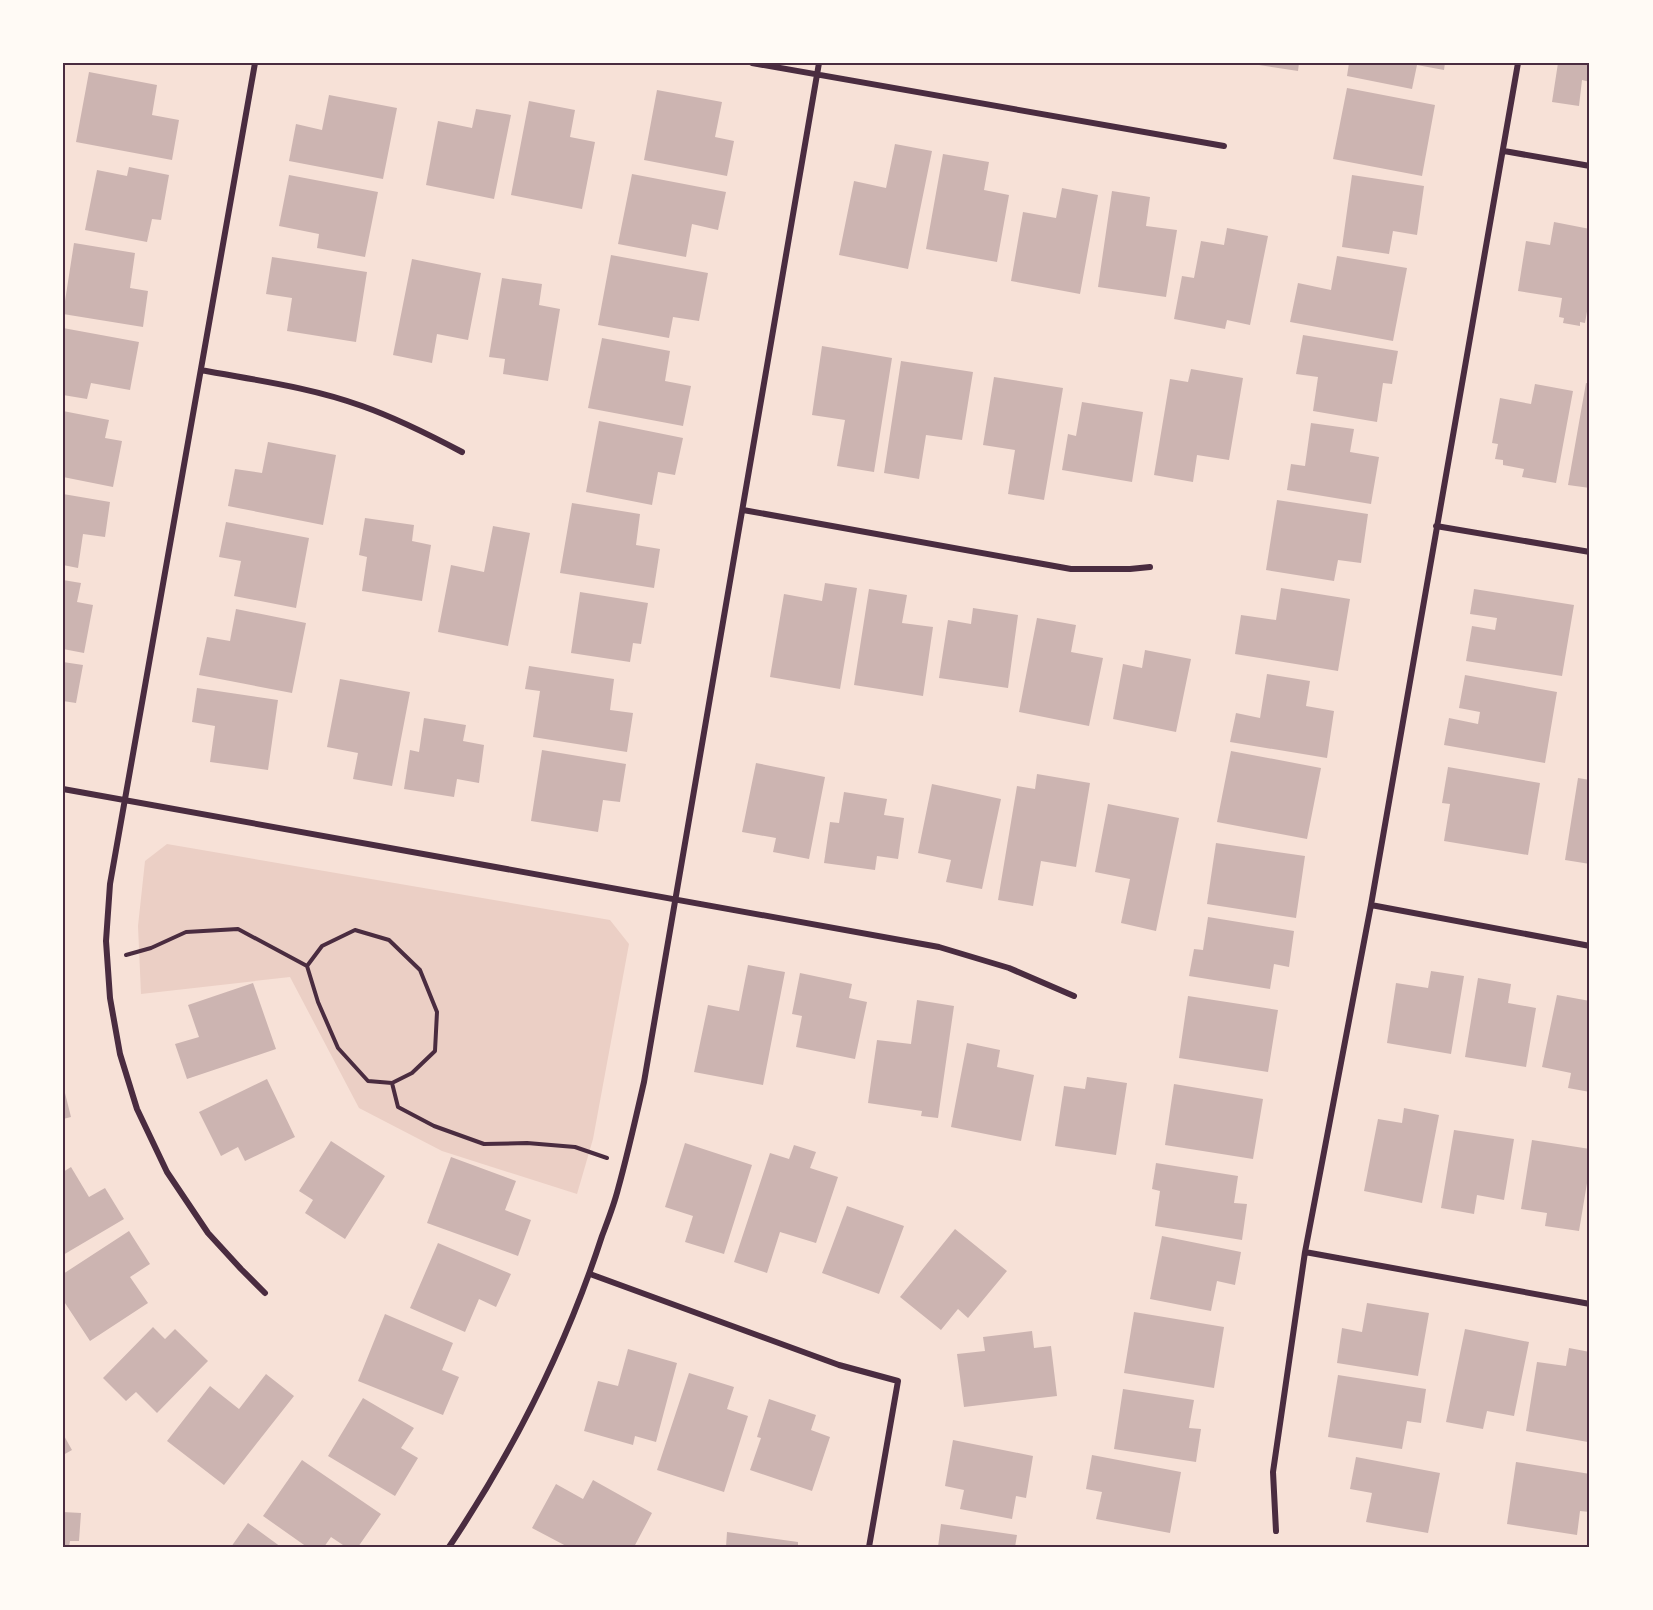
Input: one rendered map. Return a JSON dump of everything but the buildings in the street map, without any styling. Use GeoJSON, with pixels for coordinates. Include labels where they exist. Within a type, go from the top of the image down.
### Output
{"type":"FeatureCollection","features":[{"type":"Feature","properties":{"kind":"street"},"geometry":{"type":"LineString","coordinates":[[255,63],[124,800],[110,884],[106,941],[110,998],[120,1054],[137,1109],[167,1172],[208,1233],[266,1293]]}},
{"type":"Feature","properties":{"kind":"street"},"geometry":{"type":"LineString","coordinates":[[752,63],[1224,146]]}},
{"type":"Feature","properties":{"kind":"street"},"geometry":{"type":"LineString","coordinates":[[449,1547],[514,1442],[554,1363],[590,1274],[618,1190],[644,1082],[819,63]]}},
{"type":"Feature","properties":{"kind":"street"},"geometry":{"type":"LineString","coordinates":[[1276,1531],[1273,1472],[1305,1252],[1371,905],[1518,63]]}},
{"type":"Feature","properties":{"kind":"street"},"geometry":{"type":"LineString","coordinates":[[1503,151],[1590,166]]}},
{"type":"Feature","properties":{"kind":"street"},"geometry":{"type":"LineString","coordinates":[[201,370],[302,388],[362,405],[462,452]]}},
{"type":"Feature","properties":{"kind":"street"},"geometry":{"type":"LineString","coordinates":[[743,510],[1071,569],[1150,567]]}},
{"type":"Feature","properties":{"kind":"street"},"geometry":{"type":"LineString","coordinates":[[1436,526],[1590,552]]}},
{"type":"Feature","properties":{"kind":"street"},"geometry":{"type":"LineString","coordinates":[[63,789],[939,947],[1009,968],[1074,996]]}},
{"type":"Feature","properties":{"kind":"street"},"geometry":{"type":"LineString","coordinates":[[1371,905],[1590,946]]}},
{"type":"Feature","properties":{"kind":"street"},"geometry":{"type":"LineString","coordinates":[[1305,1252],[1590,1304]]}},
{"type":"Feature","properties":{"kind":"street"},"geometry":{"type":"LineString","coordinates":[[590,1274],[839,1365],[898,1381],[869,1547]]}},
{"type":"Feature","properties":{"kind":"path"},"geometry":{"type":"LineString","coordinates":[[108,960],[151,948],[186,932],[238,929],[307,966],[318,1002],[338,1048],[368,1081],[392,1083],[412,1073],[435,1051],[437,1012],[420,970],[389,940],[355,930],[322,946],[307,966]]}},
{"type":"Feature","properties":{"kind":"path"},"geometry":{"type":"LineString","coordinates":[[392,1083],[398,1107],[434,1126],[484,1144],[527,1143],[575,1147],[624,1164]]}},
{"type":"Feature","properties":{"kind":"shaded area"},"geometry":{"type":"Polygon","coordinates":[[[167,844],[610,920],[629,944],[593,1139],[577,1194],[442,1151],[359,1108],[290,977],[141,994],[138,926],[145,861],[167,844]]]}}]}
